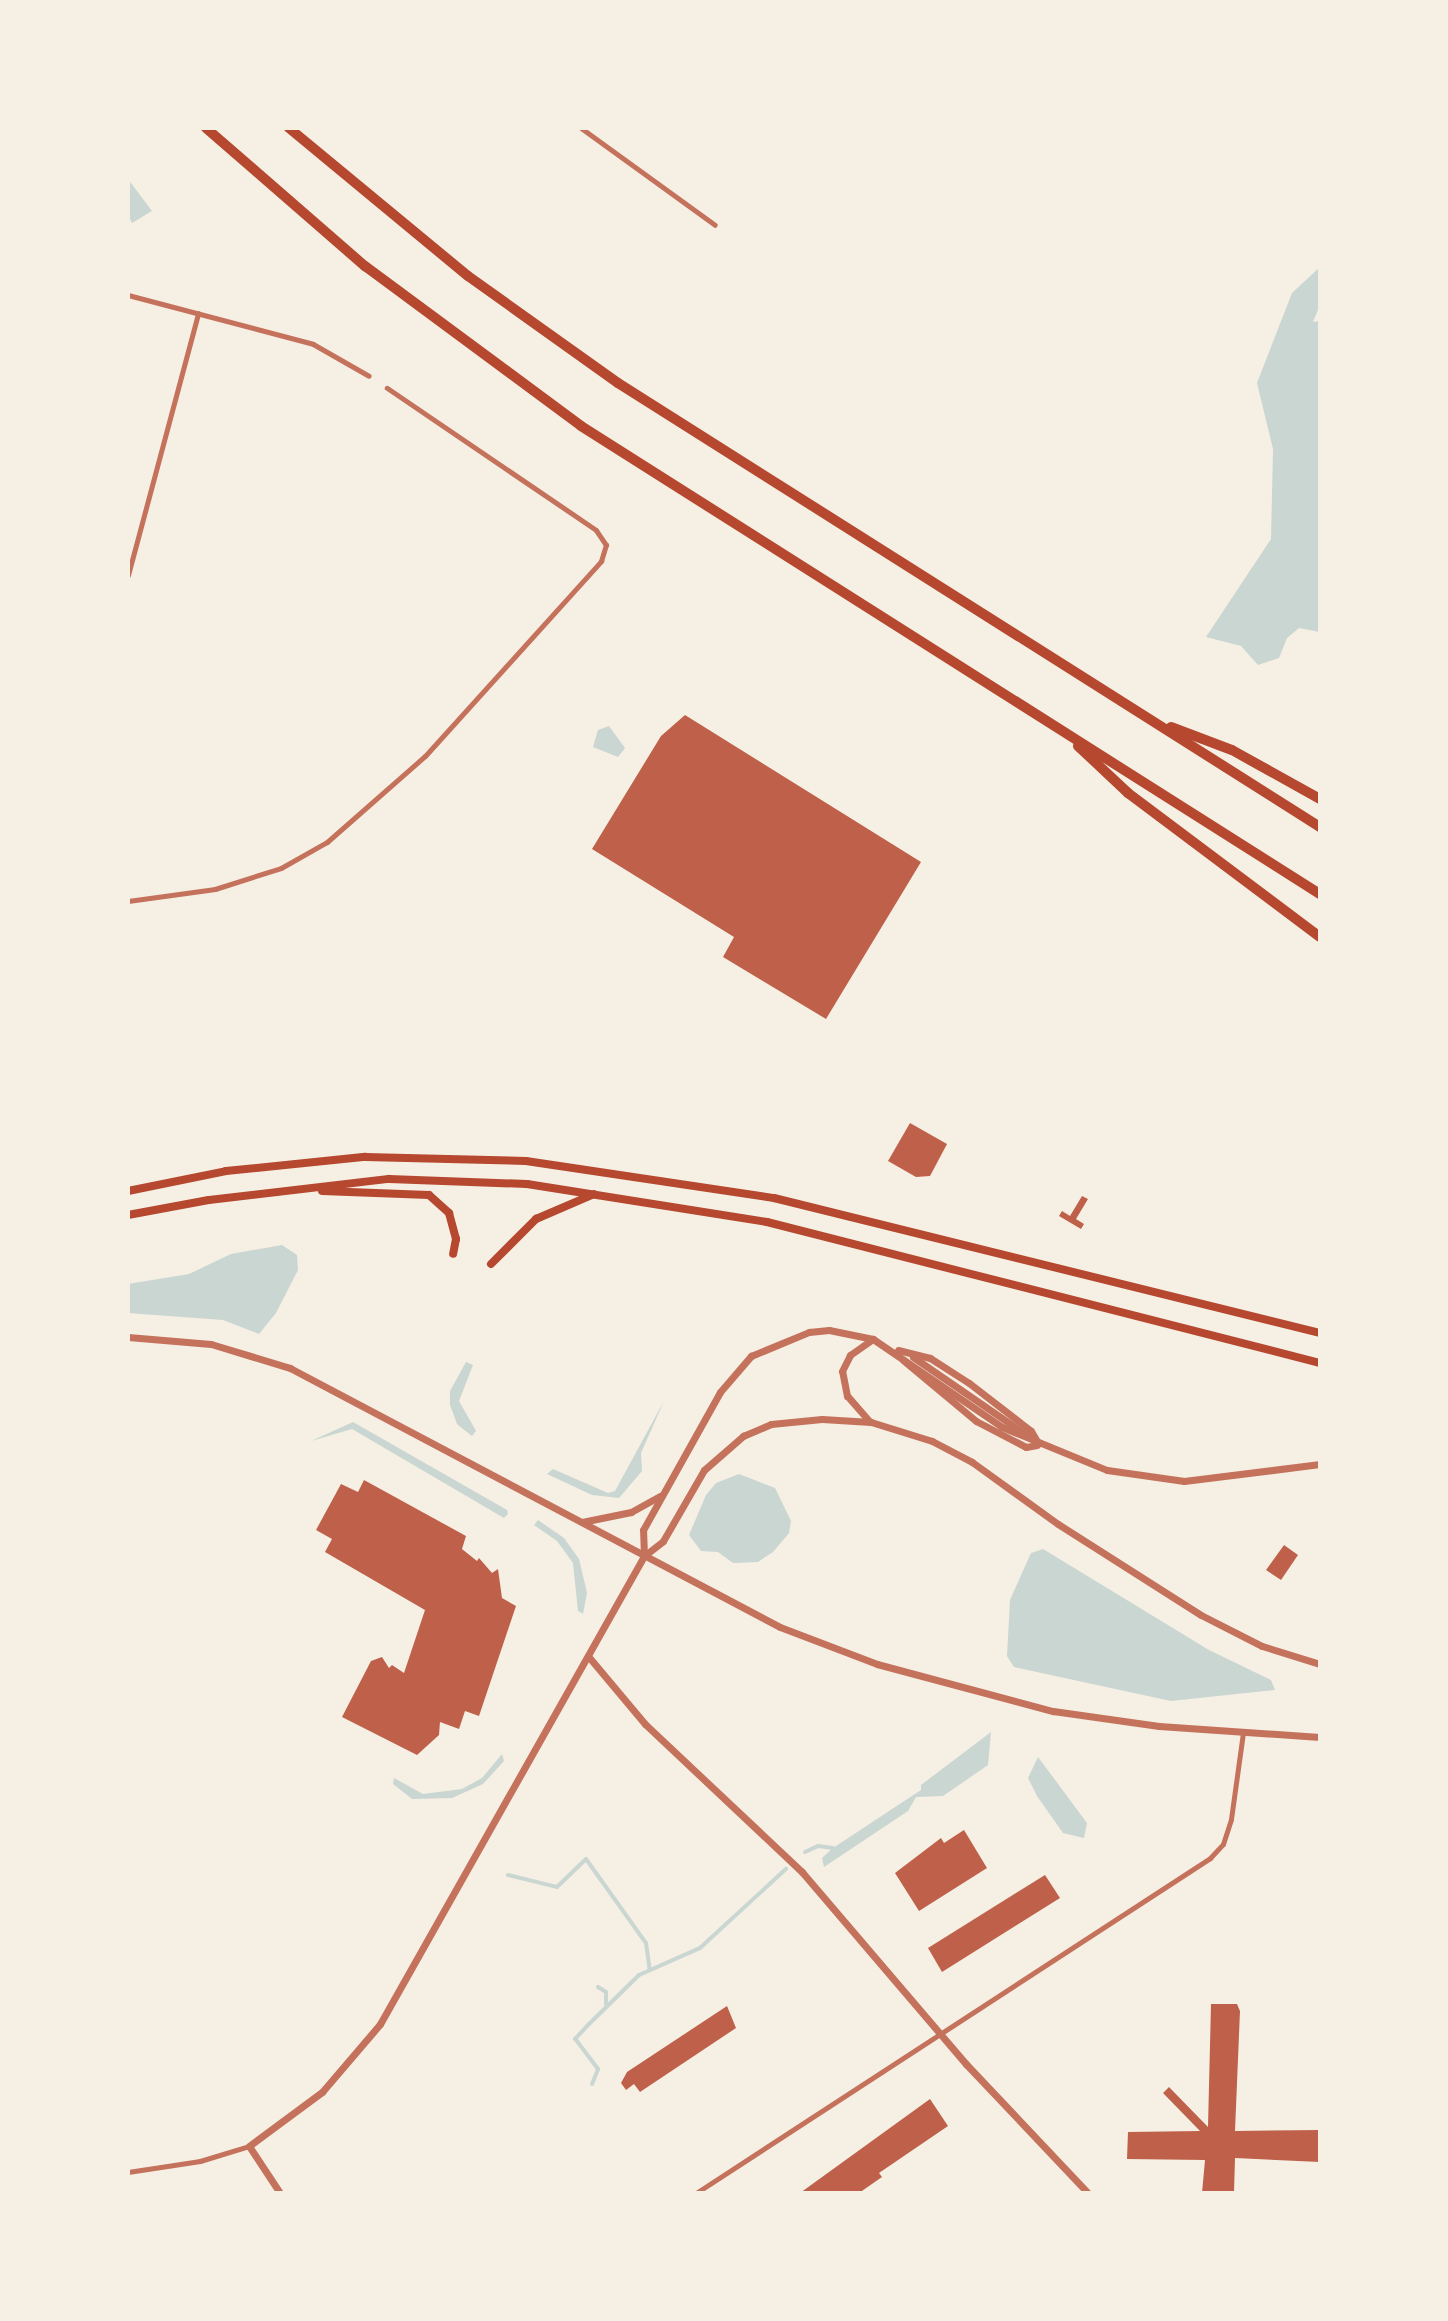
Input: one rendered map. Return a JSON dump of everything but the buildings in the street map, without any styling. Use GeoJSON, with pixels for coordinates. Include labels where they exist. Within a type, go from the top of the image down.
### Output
{"type":"FeatureCollection","features":[{"type":"Feature","properties":{"kind":"highway"},"geometry":{"type":"LineString","coordinates":[[206,128],[365,266],[502,370],[674,487],[1320,894]]}},
{"type":"Feature","properties":{"kind":"highway"},"geometry":{"type":"LineString","coordinates":[[289,128],[446,258],[606,375],[1320,827]]}},
{"type":"Feature","properties":{"kind":"highway"},"geometry":{"type":"LineString","coordinates":[[1149,719],[1232,750],[1320,799]]}},
{"type":"Feature","properties":{"kind":"highway"},"geometry":{"type":"LineString","coordinates":[[1059,728],[1128,793],[1320,937]]}},
{"type":"Feature","properties":{"kind":"main road"},"geometry":{"type":"LineString","coordinates":[[128,1191],[226,1171],[365,1157],[526,1161],[774,1198],[1320,1333]]}},
{"type":"Feature","properties":{"kind":"main road"},"geometry":{"type":"LineString","coordinates":[[128,1215],[289,1190],[454,1178],[598,1193],[767,1222],[1320,1363]]}},
{"type":"Feature","properties":{"kind":"main road"},"geometry":{"type":"LineString","coordinates":[[289,1190],[429,1195],[449,1213],[456,1239],[453,1254]]}},
{"type":"Feature","properties":{"kind":"main road"},"geometry":{"type":"LineString","coordinates":[[491,1264],[536,1219],[598,1193]]}},
{"type":"Feature","properties":{"kind":"street"},"geometry":{"type":"LineString","coordinates":[[584,130],[715,225]]}},
{"type":"Feature","properties":{"kind":"street"},"geometry":{"type":"LineString","coordinates":[[128,295],[329,350],[369,376]]}},
{"type":"Feature","properties":{"kind":"street"},"geometry":{"type":"LineString","coordinates":[[128,575],[198,313]]}},
{"type":"Feature","properties":{"kind":"street"},"geometry":{"type":"LineString","coordinates":[[128,901],[215,889],[281,868],[327,842],[425,756],[601,561],[606,545],[596,530],[387,388]]}},
{"type":"Feature","properties":{"kind":"street"},"geometry":{"type":"LineString","coordinates":[[644,1556],[643,1530],[711,1404],[751,1356],[809,1332],[829,1330],[873,1339],[893,1349],[981,1413],[1039,1445],[1107,1470],[1166,1480],[1236,1478],[1320,1464]]}},
{"type":"Feature","properties":{"kind":"street"},"geometry":{"type":"LineString","coordinates":[[128,1337],[244,1352],[290,1368],[780,1627],[936,1682],[1053,1711],[1243,1732],[1320,1737]]}},
{"type":"Feature","properties":{"kind":"street"},"geometry":{"type":"LineString","coordinates":[[871,1422],[847,1396],[842,1371],[850,1355],[873,1339]]}},
{"type":"Feature","properties":{"kind":"street"},"geometry":{"type":"LineString","coordinates":[[893,1349],[930,1358],[969,1383],[1031,1431],[1039,1445]]}},
{"type":"Feature","properties":{"kind":"street"},"geometry":{"type":"LineString","coordinates":[[128,2172],[200,2161],[249,2146],[322,2092],[380,2024],[644,1556],[663,1541],[704,1470],[743,1436],[796,1420],[871,1422],[951,1449],[1201,1615],[1262,1646],[1320,1664]]}},
{"type":"Feature","properties":{"kind":"street"},"geometry":{"type":"LineString","coordinates":[[581,1522],[631,1512],[662,1495]]}},
{"type":"Feature","properties":{"kind":"street"},"geometry":{"type":"LineString","coordinates":[[588,1656],[645,1724],[802,1872],[938,2031],[1088,2193]]}},
{"type":"Feature","properties":{"kind":"street"},"geometry":{"type":"LineString","coordinates":[[696,2193],[938,2031],[1210,1858],[1228,1832],[1243,1732]]}},
{"type":"Feature","properties":{"kind":"street"},"geometry":{"type":"LineString","coordinates":[[249,2146],[280,2193]]}},
{"type":"Feature","properties":{"kind":"shaded area"},"geometry":{"type":"Polygon","coordinates":[[[128,179],[152,211],[132,223],[128,215],[128,179]]]}},
{"type":"Feature","properties":{"kind":"shaded area"},"geometry":{"type":"Polygon","coordinates":[[[1320,267],[1320,305],[1313,322],[1320,321],[1320,632],[1299,628],[1287,638],[1279,658],[1258,665],[1241,646],[1206,637],[1271,539],[1273,449],[1257,383],[1292,293],[1320,267]]]}},
{"type":"Feature","properties":{"kind":"shaded area"},"geometry":{"type":"Polygon","coordinates":[[[609,726],[625,748],[618,757],[593,747],[598,730],[609,726]]]}},
{"type":"Feature","properties":{"kind":"shaded area"},"geometry":{"type":"Polygon","coordinates":[[[282,1245],[297,1255],[298,1270],[276,1313],[259,1334],[223,1320],[128,1313],[128,1284],[189,1274],[231,1254],[282,1245]]]}},
{"type":"Feature","properties":{"kind":"shaded area"},"geometry":{"type":"Polygon","coordinates":[[[466,1362],[473,1365],[459,1401],[476,1431],[472,1436],[457,1424],[450,1405],[450,1391],[466,1362]]]}},
{"type":"Feature","properties":{"kind":"shaded area"},"geometry":{"type":"Polygon","coordinates":[[[664,1401],[641,1453],[642,1471],[619,1498],[592,1495],[547,1474],[553,1469],[608,1493],[615,1491],[664,1401]]]}},
{"type":"Feature","properties":{"kind":"shaded area"},"geometry":{"type":"Polygon","coordinates":[[[353,1422],[507,1510],[508,1514],[504,1518],[352,1429],[311,1441],[353,1422]]]}},
{"type":"Feature","properties":{"kind":"shaded area"},"geometry":{"type":"Polygon","coordinates":[[[739,1474],[775,1488],[791,1521],[789,1533],[773,1552],[758,1562],[733,1563],[718,1552],[701,1551],[689,1535],[706,1495],[716,1483],[739,1474]]]}},
{"type":"Feature","properties":{"kind":"shaded area"},"geometry":{"type":"Polygon","coordinates":[[[538,1520],[564,1538],[579,1559],[587,1593],[583,1614],[578,1611],[573,1563],[557,1541],[534,1525],[538,1520]]]}},
{"type":"Feature","properties":{"kind":"shaded area"},"geometry":{"type":"Polygon","coordinates":[[[1043,1549],[1209,1650],[1271,1680],[1275,1690],[1171,1701],[1014,1667],[1007,1656],[1010,1600],[1031,1553],[1043,1549]]]}},
{"type":"Feature","properties":{"kind":"shaded area"},"geometry":{"type":"Polygon","coordinates":[[[991,1732],[988,1765],[943,1796],[916,1797],[908,1811],[824,1867],[822,1858],[833,1848],[921,1790],[921,1785],[991,1732]]]}},
{"type":"Feature","properties":{"kind":"shaded area"},"geometry":{"type":"Polygon","coordinates":[[[502,1754],[504,1761],[483,1784],[452,1798],[412,1799],[393,1784],[394,1778],[423,1794],[462,1789],[482,1778],[502,1754]]]}},
{"type":"Feature","properties":{"kind":"shaded area"},"geometry":{"type":"Polygon","coordinates":[[[1038,1757],[1087,1823],[1084,1838],[1063,1833],[1037,1796],[1028,1778],[1038,1757]]]}},
{"type":"Feature","properties":{"kind":"waterway"},"geometry":{"type":"LineString","coordinates":[[805,1852],[818,1846],[833,1848]]}},
{"type":"Feature","properties":{"kind":"waterway"},"geometry":{"type":"LineString","coordinates":[[508,1875],[557,1887],[586,1859],[646,1943],[650,1970]]}},
{"type":"Feature","properties":{"kind":"waterway"},"geometry":{"type":"LineString","coordinates":[[592,2084],[598,2069],[575,2039],[639,1975],[700,1948],[786,1869]]}},
{"type":"Feature","properties":{"kind":"waterway"},"geometry":{"type":"LineString","coordinates":[[598,1987],[606,1992],[606,2004]]}}]}
